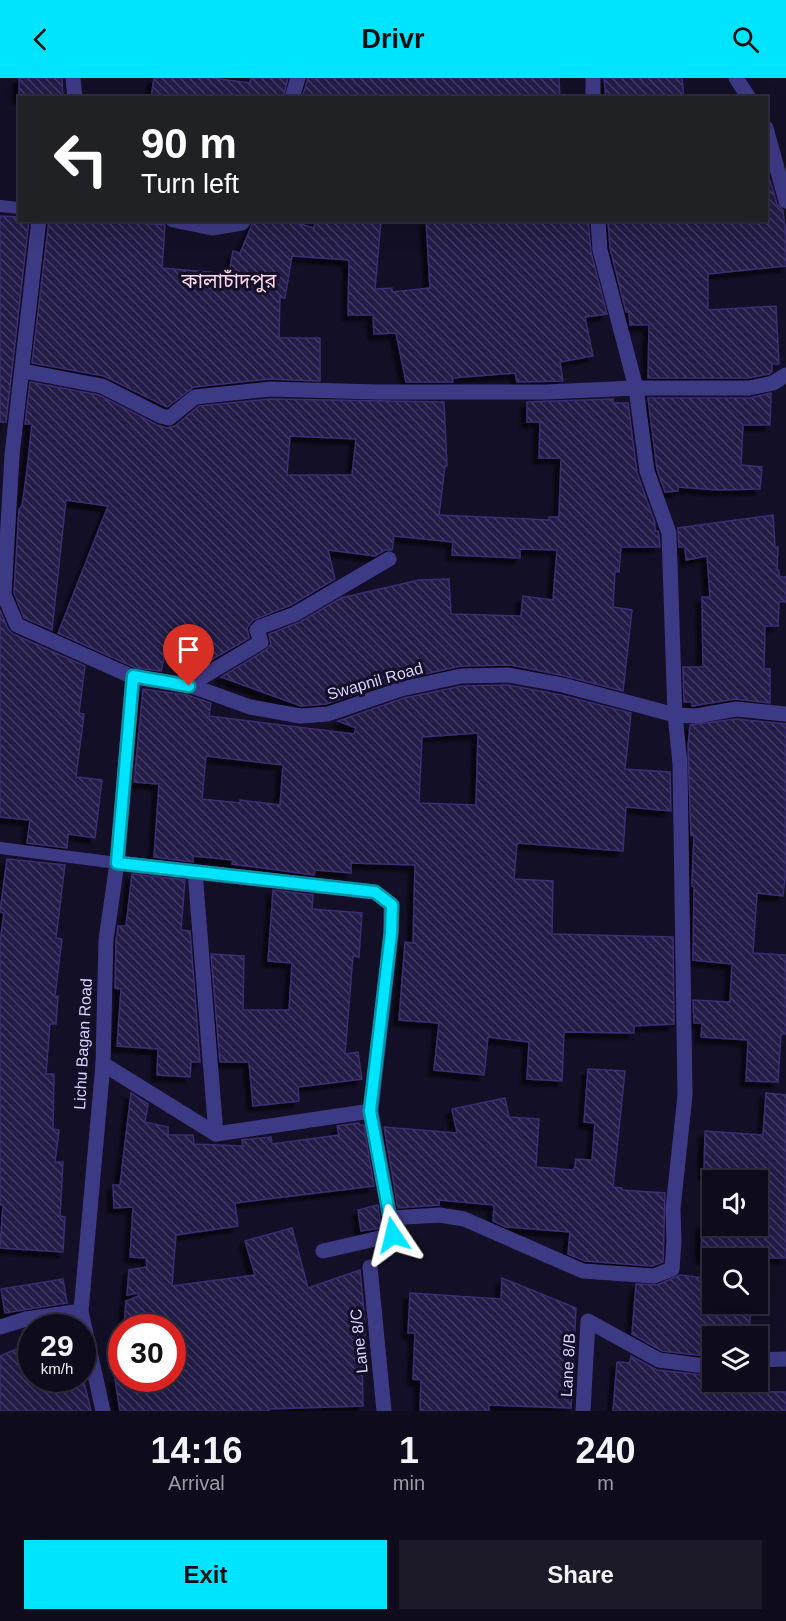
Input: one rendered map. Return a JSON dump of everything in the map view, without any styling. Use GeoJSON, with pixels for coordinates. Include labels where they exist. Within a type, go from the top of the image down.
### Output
{"type":"FeatureCollection","features":[{"type":"Feature","properties":{"kind":"street"},"geometry":{"type":"LineString","coordinates":[[73,78],[75,96]]}},
{"type":"Feature","properties":{"kind":"street"},"geometry":{"type":"LineString","coordinates":[[293,96],[298,78]]}},
{"type":"Feature","properties":{"kind":"street"},"geometry":{"type":"LineString","coordinates":[[593,78],[593,96]]}},
{"type":"Feature","properties":{"kind":"street"},"geometry":{"type":"LineString","coordinates":[[736,78],[748,96]]}},
{"type":"Feature","properties":{"kind":"street"},"geometry":{"type":"LineString","coordinates":[[768,135],[786,201]]}},
{"type":"Feature","properties":{"kind":"street","name":"Swapnil Road"},"geometry":{"type":"LineString","coordinates":[[39,222],[23,370],[6,454],[4,595],[17,625],[133,676],[189,686],[250,707],[300,716],[328,714],[401,689],[461,676],[509,675],[563,685],[675,715],[696,716],[736,709],[786,714]]}},
{"type":"Feature","properties":{"kind":"street"},"geometry":{"type":"LineString","coordinates":[[182,222],[212,228],[243,222]]}},
{"type":"Feature","properties":{"kind":"street"},"geometry":{"type":"LineString","coordinates":[[390,1218],[440,1215],[464,1219],[583,1271],[654,1276],[672,1269],[673,1209],[685,1095],[680,763],[675,715],[669,533],[647,471],[636,388],[600,250],[598,222]]}},
{"type":"Feature","properties":{"kind":"street"},"geometry":{"type":"LineString","coordinates":[[23,370],[102,386],[169,418],[195,398],[270,389],[377,392],[545,392],[636,388],[749,388],[773,383],[786,375]]}},
{"type":"Feature","properties":{"kind":"street"},"geometry":{"type":"LineString","coordinates":[[189,686],[261,642],[257,630],[260,627],[295,614],[388,559]]}},
{"type":"Feature","properties":{"kind":"street","name":"Lichu Bagan Road"},"geometry":{"type":"LineString","coordinates":[[103,1411],[81,1311],[103,1064],[106,940],[117,863],[133,676]]}},
{"type":"Feature","properties":{"kind":"street"},"geometry":{"type":"LineString","coordinates":[[117,863],[375,892],[392,905],[391,933],[370,1111],[393,1235],[323,1251]]}},
{"type":"Feature","properties":{"kind":"street"},"geometry":{"type":"LineString","coordinates":[[195,872],[216,1134]]}},
{"type":"Feature","properties":{"kind":"street"},"geometry":{"type":"LineString","coordinates":[[103,1064],[216,1134],[370,1111]]}},
{"type":"Feature","properties":{"kind":"street","name":"Lane 8/C"},"geometry":{"type":"LineString","coordinates":[[370,1267],[384,1411]]}},
{"type":"Feature","properties":{"kind":"street"},"geometry":{"type":"LineString","coordinates":[[0,1327],[26,1319],[81,1311]]}},
{"type":"Feature","properties":{"kind":"street","name":"Lane 8/B"},"geometry":{"type":"LineString","coordinates":[[583,1411],[588,1321],[658,1360],[702,1366]]}},
{"type":"Feature","properties":{"kind":"street"},"geometry":{"type":"LineString","coordinates":[[768,1360],[786,1359]]}},
{"type":"Feature","properties":{"kind":"lane"},"geometry":{"type":"LineString","coordinates":[[0,206],[18,208]]}},
{"type":"Feature","properties":{"kind":"lane"},"geometry":{"type":"LineString","coordinates":[[0,848],[117,863]]}},
{"type":"Feature","properties":{"kind":"building"},"geometry":{"type":"Polygon","coordinates":[[[19,78],[62,78],[63,96],[19,96],[19,78]]]}},
{"type":"Feature","properties":{"kind":"building"},"geometry":{"type":"Polygon","coordinates":[[[154,78],[212,78],[250,83],[251,78],[288,78],[284,96],[151,96],[154,78]]]}},
{"type":"Feature","properties":{"kind":"building"},"geometry":{"type":"Polygon","coordinates":[[[308,78],[559,78],[560,96],[303,96],[308,78]]]}},
{"type":"Feature","properties":{"kind":"building"},"geometry":{"type":"Polygon","coordinates":[[[604,78],[682,78],[684,96],[606,96],[604,78]]]}},
{"type":"Feature","properties":{"kind":"building"},"geometry":{"type":"Polygon","coordinates":[[[768,180],[770,180],[777,204],[783,210],[786,266],[708,274],[708,310],[776,306],[779,364],[772,364],[772,372],[769,374],[748,378],[648,378],[649,325],[630,325],[629,312],[626,312],[610,248],[608,222],[768,222],[768,180]]]}},
{"type":"Feature","properties":{"kind":"building"},"geometry":{"type":"Polygon","coordinates":[[[0,216],[18,217],[18,222],[29,222],[6,422],[0,422],[0,216]]]}},
{"type":"Feature","properties":{"kind":"building"},"geometry":{"type":"Polygon","coordinates":[[[49,222],[128,222],[165,225],[162,268],[229,274],[233,251],[240,253],[253,222],[292,222],[314,228],[316,222],[381,222],[375,289],[392,288],[392,292],[430,288],[426,222],[588,222],[591,252],[607,314],[585,317],[593,356],[560,362],[563,381],[517,382],[515,373],[452,378],[453,382],[406,382],[396,333],[374,334],[373,315],[348,315],[349,260],[292,256],[285,298],[280,297],[279,338],[320,338],[320,381],[269,379],[194,387],[167,407],[104,376],[32,363],[49,222]]]}},
{"type":"Feature","properties":{"kind":"building"},"geometry":{"type":"Polygon","coordinates":[[[30,382],[99,395],[167,428],[175,426],[199,406],[270,399],[444,402],[447,466],[445,466],[439,515],[549,520],[549,517],[559,517],[561,458],[539,458],[540,422],[527,422],[527,402],[613,399],[613,403],[628,403],[637,473],[655,523],[655,531],[658,531],[660,547],[621,547],[619,572],[615,571],[613,607],[632,610],[623,691],[511,665],[461,666],[398,680],[326,704],[301,706],[221,677],[266,650],[271,644],[269,634],[300,622],[341,598],[419,580],[449,579],[451,614],[521,616],[523,596],[553,600],[557,550],[520,549],[520,558],[452,555],[453,542],[394,536],[392,550],[385,550],[375,556],[328,550],[335,579],[291,605],[253,620],[247,628],[249,638],[211,660],[165,654],[161,671],[136,668],[58,633],[108,506],[66,500],[52,630],[24,618],[14,593],[19,509],[22,506],[32,424],[25,424],[30,382]],[[290,436],[287,475],[352,475],[356,439],[290,436]]]}},
{"type":"Feature","properties":{"kind":"building"},"geometry":{"type":"Polygon","coordinates":[[[771,393],[770,425],[743,425],[741,465],[762,467],[760,489],[718,490],[678,487],[678,491],[665,492],[657,469],[648,398],[749,398],[771,393]]]}},
{"type":"Feature","properties":{"kind":"building"},"geometry":{"type":"Polygon","coordinates":[[[773,515],[775,547],[778,547],[777,570],[779,570],[779,577],[786,577],[786,602],[779,602],[778,626],[765,626],[764,669],[770,669],[770,703],[735,699],[692,706],[692,702],[684,702],[683,667],[703,667],[702,597],[710,597],[707,556],[686,560],[685,547],[679,547],[678,528],[773,515]]]}},
{"type":"Feature","properties":{"kind":"building"},"geometry":{"type":"Polygon","coordinates":[[[0,610],[8,629],[13,634],[85,666],[79,713],[84,714],[76,777],[102,780],[95,838],[68,834],[67,848],[27,843],[30,820],[0,817],[0,610]]]}},
{"type":"Feature","properties":{"kind":"building"},"geometry":{"type":"Polygon","coordinates":[[[508,685],[561,695],[631,713],[625,769],[670,772],[671,811],[626,807],[623,851],[517,843],[514,879],[553,881],[552,934],[673,937],[674,1024],[634,1026],[634,1033],[564,1032],[562,1081],[527,1079],[529,1042],[488,1037],[484,1075],[434,1070],[439,1023],[399,1020],[405,942],[413,943],[415,865],[351,863],[351,873],[315,870],[314,875],[232,864],[233,860],[193,856],[193,862],[154,857],[159,784],[134,782],[143,689],[187,695],[211,703],[209,716],[354,734],[356,728],[338,721],[404,698],[462,686],[508,685]],[[478,733],[422,737],[419,803],[476,805],[478,733]],[[206,756],[202,799],[240,803],[240,800],[280,805],[283,765],[206,756]]]}},
{"type":"Feature","properties":{"kind":"building"},"geometry":{"type":"Polygon","coordinates":[[[736,719],[786,724],[786,871],[783,896],[757,893],[753,953],[786,955],[786,1034],[781,1034],[778,1082],[746,1081],[748,1040],[701,1037],[702,1023],[694,1023],[693,1000],[730,1002],[732,964],[693,960],[694,836],[691,835],[688,747],[690,725],[736,719]]]}},
{"type":"Feature","properties":{"kind":"building"},"geometry":{"type":"Polygon","coordinates":[[[7,859],[65,865],[56,938],[62,939],[55,996],[58,996],[56,1024],[50,1024],[46,1074],[54,1074],[53,1129],[59,1130],[55,1162],[63,1162],[60,1216],[65,1217],[63,1252],[0,1248],[3,1205],[0,1205],[0,942],[4,913],[0,912],[7,859]]]}},
{"type":"Feature","properties":{"kind":"building"},"geometry":{"type":"Polygon","coordinates":[[[132,874],[185,880],[181,930],[190,931],[200,1062],[191,1062],[190,1077],[157,1075],[158,1049],[117,1046],[121,989],[115,988],[116,941],[118,926],[126,926],[132,874]]]}},
{"type":"Feature","properties":{"kind":"building"},"geometry":{"type":"Polygon","coordinates":[[[273,890],[313,895],[312,909],[362,913],[359,957],[353,956],[345,1054],[358,1052],[362,1079],[298,1087],[299,1101],[253,1106],[249,1062],[220,1062],[211,954],[244,956],[243,1010],[289,1010],[292,963],[268,961],[273,890]]]}},
{"type":"Feature","properties":{"kind":"building"},"geometry":{"type":"Polygon","coordinates":[[[588,1069],[625,1071],[613,1187],[622,1188],[622,1190],[665,1193],[663,1262],[652,1266],[585,1261],[568,1254],[570,1232],[506,1227],[493,1221],[494,1205],[439,1200],[439,1205],[398,1208],[384,1127],[457,1133],[452,1109],[505,1098],[509,1117],[539,1119],[536,1167],[574,1170],[576,1159],[592,1160],[595,1123],[584,1122],[588,1069]]]}},
{"type":"Feature","properties":{"kind":"building"},"geometry":{"type":"Polygon","coordinates":[[[131,1093],[148,1104],[145,1122],[168,1127],[168,1135],[193,1135],[194,1144],[243,1146],[242,1140],[271,1137],[272,1144],[339,1135],[337,1126],[359,1123],[364,1125],[374,1186],[235,1203],[238,1226],[176,1235],[172,1286],[255,1275],[245,1241],[292,1228],[308,1288],[360,1270],[365,1322],[364,1358],[362,1358],[363,1406],[268,1409],[269,1411],[120,1411],[117,1392],[186,1392],[186,1314],[125,1314],[126,1301],[139,1296],[138,1293],[127,1295],[129,1270],[147,1267],[146,1258],[130,1257],[133,1207],[114,1208],[113,1185],[120,1185],[131,1093]]]}},
{"type":"Feature","properties":{"kind":"building"},"geometry":{"type":"Polygon","coordinates":[[[766,1093],[786,1095],[786,1258],[768,1258],[768,1248],[702,1248],[701,1258],[702,1224],[702,1236],[768,1236],[768,1170],[704,1170],[705,1131],[763,1135],[766,1093]]]}},
{"type":"Feature","properties":{"kind":"building"},"geometry":{"type":"Polygon","coordinates":[[[378,1205],[381,1228],[361,1231],[358,1210],[378,1205]]]}},
{"type":"Feature","properties":{"kind":"building"},"geometry":{"type":"Polygon","coordinates":[[[680,1275],[702,1278],[702,1314],[750,1314],[750,1326],[702,1326],[702,1356],[662,1351],[632,1334],[636,1284],[657,1285],[680,1275]]]}},
{"type":"Feature","properties":{"kind":"building"},"geometry":{"type":"Polygon","coordinates":[[[502,1278],[576,1308],[571,1408],[489,1405],[489,1411],[420,1411],[421,1380],[413,1379],[415,1333],[408,1333],[410,1293],[501,1299],[502,1278]]]}},
{"type":"Feature","properties":{"kind":"building"},"geometry":{"type":"Polygon","coordinates":[[[63,1279],[67,1303],[5,1313],[1,1289],[63,1279]]]}},
{"type":"Feature","properties":{"kind":"building"},"geometry":{"type":"Polygon","coordinates":[[[18,1348],[18,1392],[86,1392],[91,1411],[0,1411],[0,1356],[18,1348]]]}},
{"type":"Feature","properties":{"kind":"building"},"geometry":{"type":"Polygon","coordinates":[[[631,1356],[657,1370],[702,1375],[702,1392],[786,1392],[786,1411],[613,1411],[617,1362],[630,1363],[631,1356]]]}},
{"type":"Feature","properties":{"kind":"district","name":"কালাচাঁদপুর"},"geometry":{"type":"Point","coordinates":[229,281]}},
{"type":"Feature","properties":{"kind":"route"},"geometry":{"type":"LineString","coordinates":[[189,686],[133,676],[117,863],[375,892],[392,905],[391,933],[370,1111],[393,1235]]}}]}
